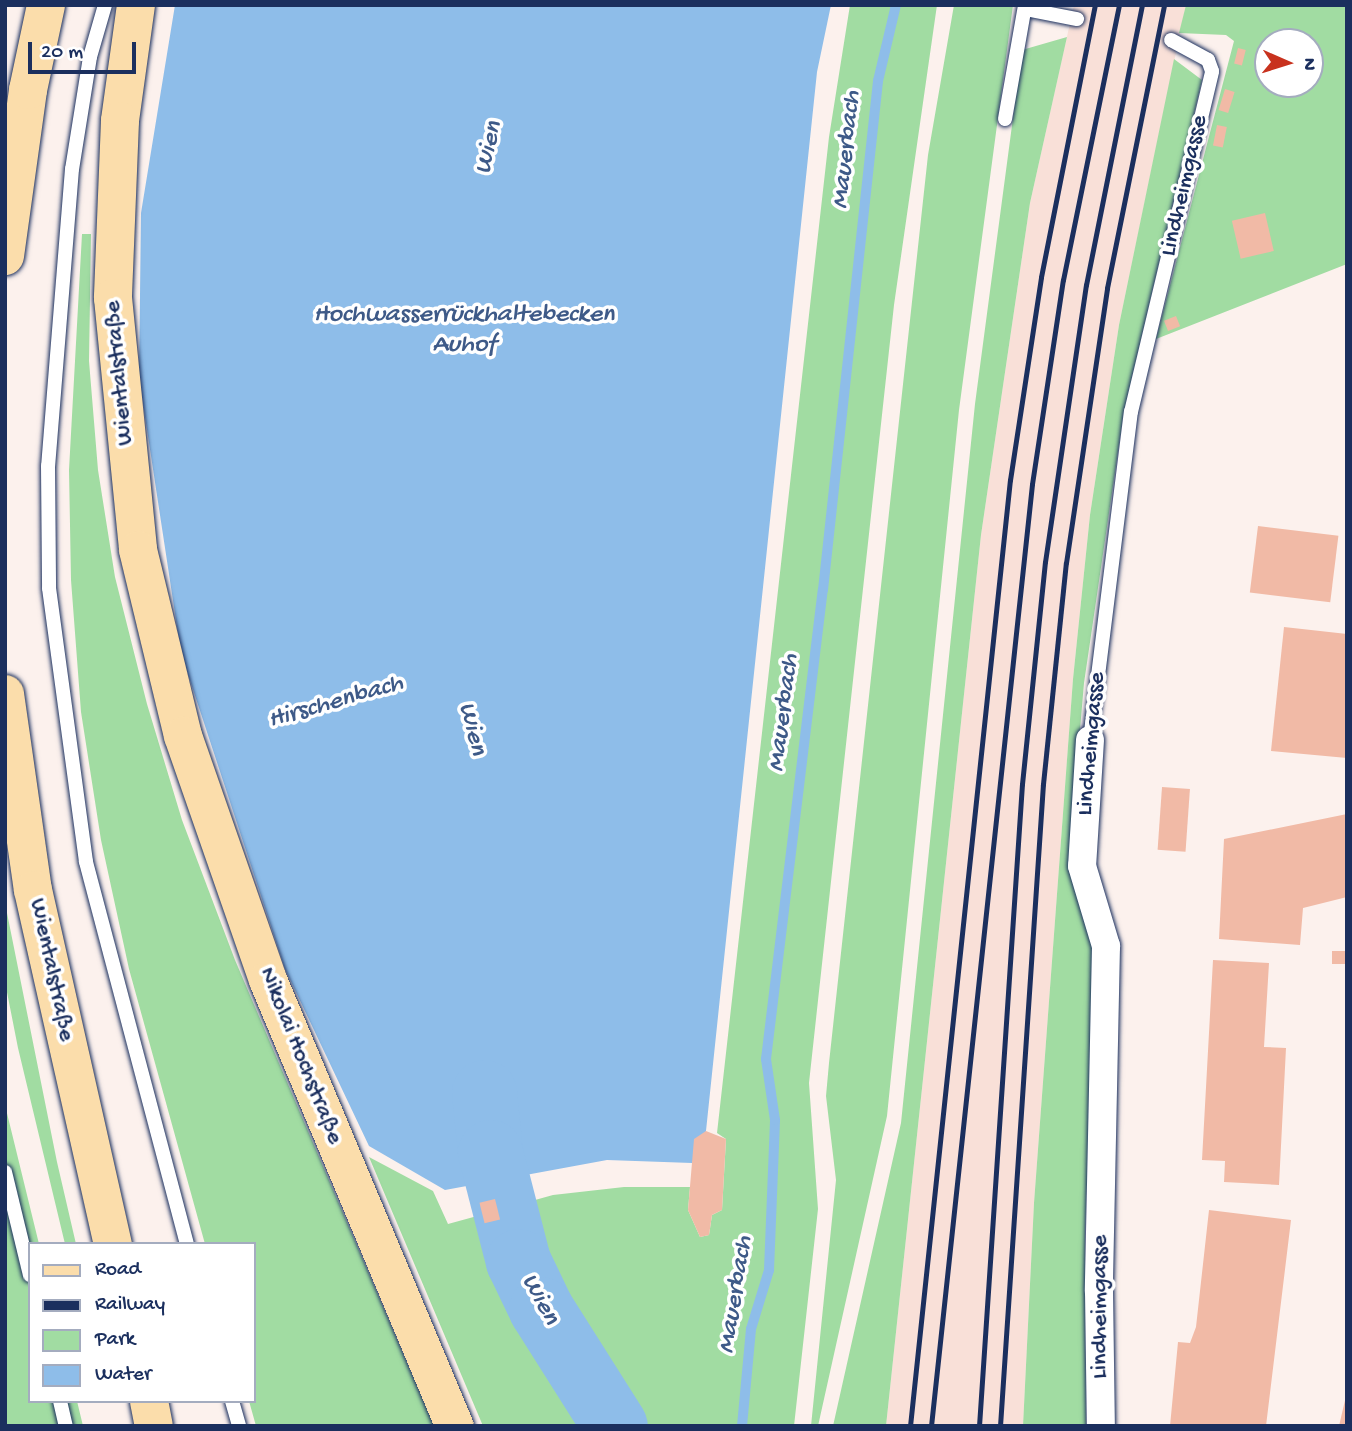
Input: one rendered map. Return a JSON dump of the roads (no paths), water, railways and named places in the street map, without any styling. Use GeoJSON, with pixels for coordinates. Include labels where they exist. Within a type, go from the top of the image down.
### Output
{"type":"FeatureCollection","features":[{"type":"Feature","properties":{"kind":"main road"},"geometry":{"type":"LineString","coordinates":[[5,256],[28,90],[46,5]]}},
{"type":"Feature","properties":{"kind":"main road","name":"Wientalstraße"},"geometry":{"type":"LineString","coordinates":[[136,5],[120,121],[114,209],[120,396],[138,550],[183,736]]}},
{"type":"Feature","properties":{"kind":"main road","name":"Wientalstraße"},"geometry":{"type":"LineString","coordinates":[[5,694],[33,890],[113,1242]]}},
{"type":"Feature","properties":{"kind":"main road","name":"Nikolai Hochstraße"},"geometry":{"type":"LineString","coordinates":[[183,736],[268,980],[455,1426]]}},
{"type":"Feature","properties":{"kind":"main road"},"geometry":{"type":"LineString","coordinates":[[149,1403],[154,1426]]}},
{"type":"Feature","properties":{"kind":"street","name":"Lindheimgasse"},"geometry":{"type":"LineString","coordinates":[[1090,740],[1082,866],[1106,946],[1099,1291],[1101,1426]]}},
{"type":"Feature","properties":{"kind":"lane"},"geometry":{"type":"LineString","coordinates":[[106,5],[90,57],[71,181],[48,466],[49,588],[86,862],[186,1242]]}},
{"type":"Feature","properties":{"kind":"lane"},"geometry":{"type":"LineString","coordinates":[[1004,119],[1025,7],[1077,19]]}},
{"type":"Feature","properties":{"kind":"lane","name":"Lindheimgasse"},"geometry":{"type":"LineString","coordinates":[[1090,740],[1131,412],[1212,71],[1208,60],[1171,40]]}},
{"type":"Feature","properties":{"kind":"lane"},"geometry":{"type":"LineString","coordinates":[[5,1172],[28,1267]]}},
{"type":"Feature","properties":{"kind":"lane"},"geometry":{"type":"LineString","coordinates":[[60,1403],[66,1426]]}},
{"type":"Feature","properties":{"kind":"lane"},"geometry":{"type":"LineString","coordinates":[[233,1403],[239,1426]]}},
{"type":"Feature","properties":{"kind":"water","name":"Hochwasserrückhaltebecken Auhof"},"geometry":{"type":"Polygon","coordinates":[[[175,5],[831,5],[817,72],[706,1131],[692,1163],[607,1160],[445,1190],[369,1146],[285,969],[181,653],[139,377],[141,213],[175,5]]]}},
{"type":"Feature","properties":{"kind":"waterway","name":"Mauerbach"},"geometry":{"type":"LineString","coordinates":[[742,1426],[751,1329],[769,1270],[775,1120],[766,1059],[823,590],[878,81],[896,5]]}},
{"type":"Feature","properties":{"kind":"waterway","name":"Wien"},"geometry":{"type":"LineString","coordinates":[[484,1092],[490,1152],[518,1261],[541,1309],[615,1426]]}},
{"type":"Feature","properties":{"kind":"railway"},"geometry":{"type":"LineString","coordinates":[[910,1426],[1010,480],[1041,277],[1095,5]]}},
{"type":"Feature","properties":{"kind":"railway"},"geometry":{"type":"LineString","coordinates":[[931,1426],[1032,484],[1063,280],[1119,5]]}},
{"type":"Feature","properties":{"kind":"railway"},"geometry":{"type":"LineString","coordinates":[[979,1426],[1022,784],[1045,562],[1086,285],[1142,5]]}},
{"type":"Feature","properties":{"kind":"railway"},"geometry":{"type":"LineString","coordinates":[[1000,1426],[1043,784],[1066,563],[1107,288],[1164,5]]}},
{"type":"Feature","properties":{"kind":"water label","name":"Hirschenbach"},"geometry":{"type":"Point","coordinates":[336,703]}}]}
